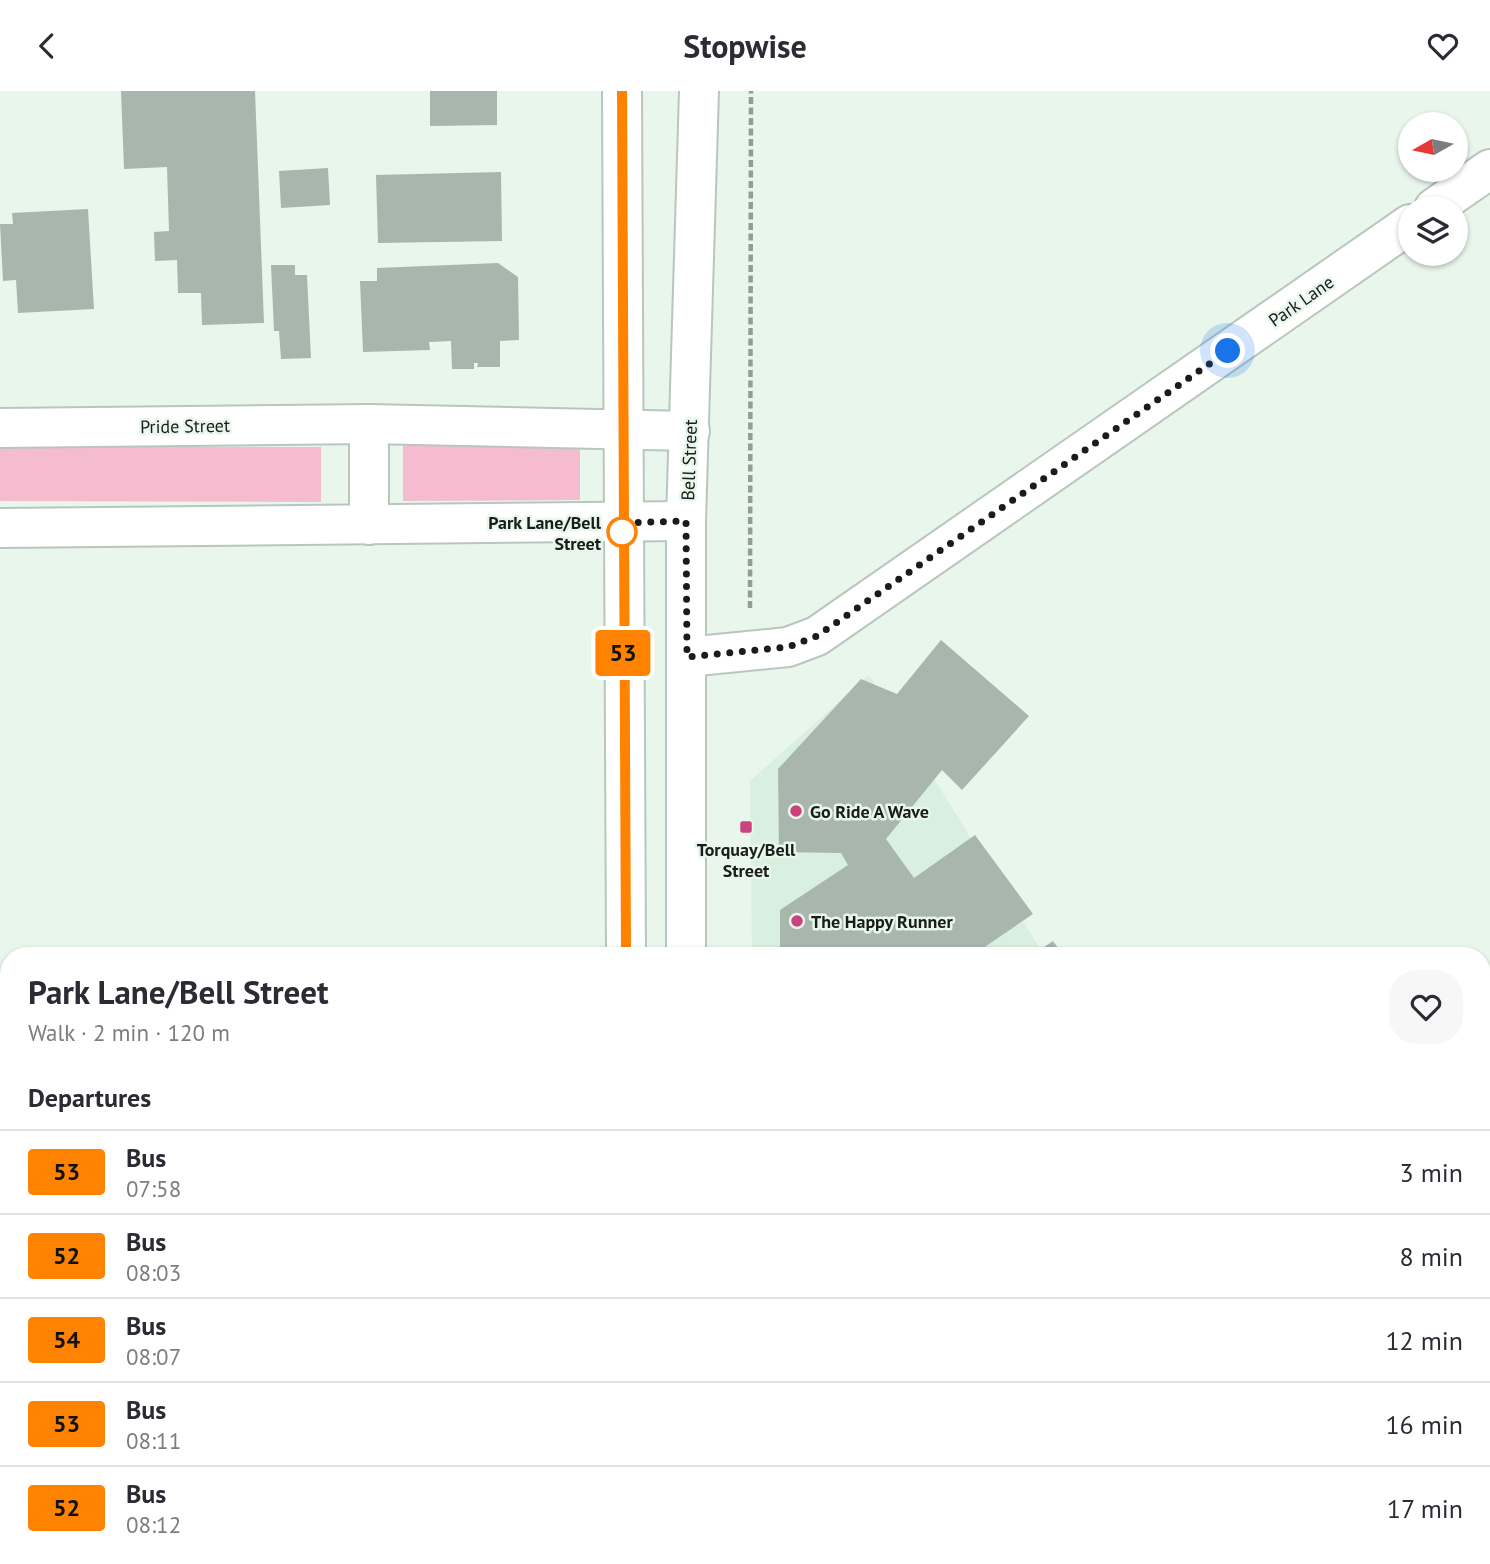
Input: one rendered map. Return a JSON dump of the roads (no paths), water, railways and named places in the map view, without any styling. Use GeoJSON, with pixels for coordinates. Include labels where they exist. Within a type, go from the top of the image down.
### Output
{"type":"FeatureCollection","features":[{"type":"Feature","properties":{"kind":"street"},"geometry":{"type":"LineString","coordinates":[[622,91],[626,947]]}},
{"type":"Feature","properties":{"kind":"street","name":"Bell Street"},"geometry":{"type":"LineString","coordinates":[[686,947],[686,521],[699,91]]}},
{"type":"Feature","properties":{"kind":"street"},"geometry":{"type":"LineString","coordinates":[[1451,196],[1490,169]]}},
{"type":"Feature","properties":{"kind":"street","name":"Park Lane"},"geometry":{"type":"LineString","coordinates":[[687,657],[788,647],[817,636],[1398,233]]}},
{"type":"Feature","properties":{"kind":"street"},"geometry":{"type":"LineString","coordinates":[[369,424],[369,525]]}},
{"type":"Feature","properties":{"kind":"street","name":"Pride Street"},"geometry":{"type":"LineString","coordinates":[[0,428],[369,424],[690,431]]}},
{"type":"Feature","properties":{"kind":"street"},"geometry":{"type":"LineString","coordinates":[[0,528],[686,521]]}},
{"type":"Feature","properties":{"kind":"place","name":"Park Lane/Bell Street"},"geometry":{"type":"Point","coordinates":[622,532]}},
{"type":"Feature","properties":{"kind":"place","name":"Go Ride A Wave"},"geometry":{"type":"Point","coordinates":[796,811]}},
{"type":"Feature","properties":{"kind":"place","name":"Torquay/Bell Street"},"geometry":{"type":"Point","coordinates":[746,827]}},
{"type":"Feature","properties":{"kind":"place","name":"The Happy Runner"},"geometry":{"type":"Point","coordinates":[797,921]}}]}
